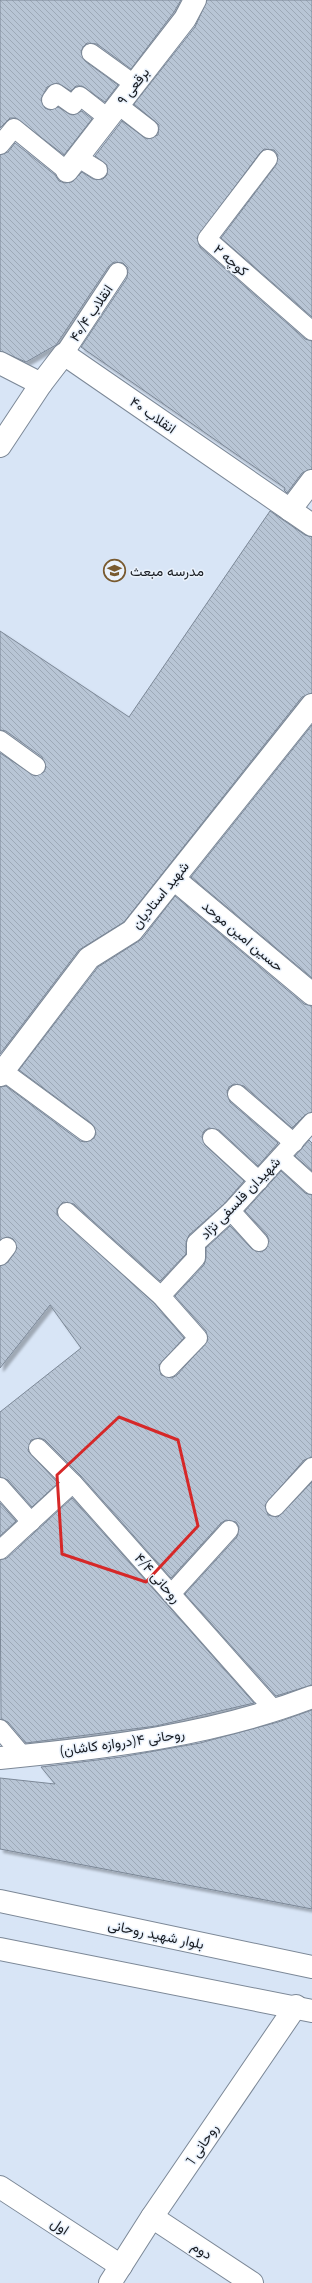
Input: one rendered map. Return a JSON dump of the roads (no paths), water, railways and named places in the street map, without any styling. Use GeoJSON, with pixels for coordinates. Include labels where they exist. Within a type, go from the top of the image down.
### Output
{"type":"FeatureCollection","features":[{"type":"Feature","properties":{"kind":"street","name":"برقعی ۹"},"geometry":{"type":"LineString","coordinates":[[72,164],[185,19],[195,0]]}},
{"type":"Feature","properties":{"kind":"street"},"geometry":{"type":"LineString","coordinates":[[0,446],[41,384],[64,354]]}},
{"type":"Feature","properties":{"kind":"street","name":"انقلاب ۴۰"},"geometry":{"type":"LineString","coordinates":[[64,354],[312,525]]}},
{"type":"Feature","properties":{"kind":"street"},"geometry":{"type":"LineString","coordinates":[[0,362],[41,384]]}},
{"type":"Feature","properties":{"kind":"street"},"geometry":{"type":"LineString","coordinates":[[290,510],[312,481]]}},
{"type":"Feature","properties":{"kind":"street","name":"شهید استادیان"},"geometry":{"type":"LineString","coordinates":[[1,1073],[89,958],[132,931],[312,705]]}},
{"type":"Feature","properties":{"kind":"street","name":"حسین امین موحد"},"geometry":{"type":"LineString","coordinates":[[174,879],[312,994]]}},
{"type":"Feature","properties":{"kind":"street","name":"روحانی ۴(دروازه کاشان)"},"geometry":{"type":"LineString","coordinates":[[0,1758],[168,1738],[275,1711],[312,1697]]}},
{"type":"Feature","properties":{"kind":"street","name":"بلوار شهید روحانی"},"geometry":{"type":"LineString","coordinates":[[0,1901],[312,1967]]}},
{"type":"Feature","properties":{"kind":"street"},"geometry":{"type":"LineString","coordinates":[[0,1949],[304,2009]]}},
{"type":"Feature","properties":{"kind":"street","name":"روحانی 1"},"geometry":{"type":"LineString","coordinates":[[115,2274],[152,2217],[304,2009]]}},
{"type":"Feature","properties":{"kind":"street","name":"اول"},"geometry":{"type":"LineString","coordinates":[[0,2187],[115,2274]]}},
{"type":"Feature","properties":{"kind":"street","name":"دوم"},"geometry":{"type":"LineString","coordinates":[[152,2217],[252,2283]]}},
{"type":"Feature","properties":{"kind":"lane"},"geometry":{"type":"LineString","coordinates":[[91,53],[134,84]]}},
{"type":"Feature","properties":{"kind":"lane"},"geometry":{"type":"LineString","coordinates":[[51,100],[56,93],[74,105],[80,96],[149,129]]}},
{"type":"Feature","properties":{"kind":"lane"},"geometry":{"type":"LineString","coordinates":[[0,145],[14,128],[72,164],[98,170]]}},
{"type":"Feature","properties":{"kind":"lane","name":"کوچه ۲"},"geometry":{"type":"LineString","coordinates":[[268,158],[207,239],[312,331]]}},
{"type":"Feature","properties":{"kind":"lane","name":"انقلاب ۴۰/۴"},"geometry":{"type":"LineString","coordinates":[[64,354],[118,272]]}},
{"type":"Feature","properties":{"kind":"lane"},"geometry":{"type":"LineString","coordinates":[[0,740],[36,766]]}},
{"type":"Feature","properties":{"kind":"lane"},"geometry":{"type":"LineString","coordinates":[[1,1073],[86,1132]]}},
{"type":"Feature","properties":{"kind":"lane"},"geometry":{"type":"LineString","coordinates":[[237,1094],[306,1132]]}},
{"type":"Feature","properties":{"kind":"lane","name":"شهیدان فلسفی نژاد"},"geometry":{"type":"LineString","coordinates":[[161,1296],[196,1258],[196,1243],[231,1211],[306,1132]]}},
{"type":"Feature","properties":{"kind":"lane"},"geometry":{"type":"LineString","coordinates":[[212,1138],[259,1181]]}},
{"type":"Feature","properties":{"kind":"lane"},"geometry":{"type":"LineString","coordinates":[[281,1157],[312,1185]]}},
{"type":"Feature","properties":{"kind":"lane"},"geometry":{"type":"LineString","coordinates":[[231,1211],[259,1242]]}},
{"type":"Feature","properties":{"kind":"lane"},"geometry":{"type":"LineString","coordinates":[[67,1212],[161,1296],[198,1338],[169,1368]]}},
{"type":"Feature","properties":{"kind":"lane","name":"روحانی ۴/۴"},"geometry":{"type":"LineString","coordinates":[[38,1448],[73,1483],[275,1711]]}},
{"type":"Feature","properties":{"kind":"lane"},"geometry":{"type":"LineString","coordinates":[[275,1506],[312,1467]]}},
{"type":"Feature","properties":{"kind":"lane"},"geometry":{"type":"LineString","coordinates":[[0,1550],[73,1483]]}},
{"type":"Feature","properties":{"kind":"lane"},"geometry":{"type":"LineString","coordinates":[[0,1487],[31,1522]]}},
{"type":"Feature","properties":{"kind":"lane"},"geometry":{"type":"LineString","coordinates":[[172,1594],[229,1530]]}},
{"type":"Feature","properties":{"kind":"lane"},"geometry":{"type":"LineString","coordinates":[[0,1729],[23,1756]]}},
{"type":"Feature","properties":{"kind":"place","name":"مدرسه مبعث"},"geometry":{"type":"Point","coordinates":[115,571]}}]}
